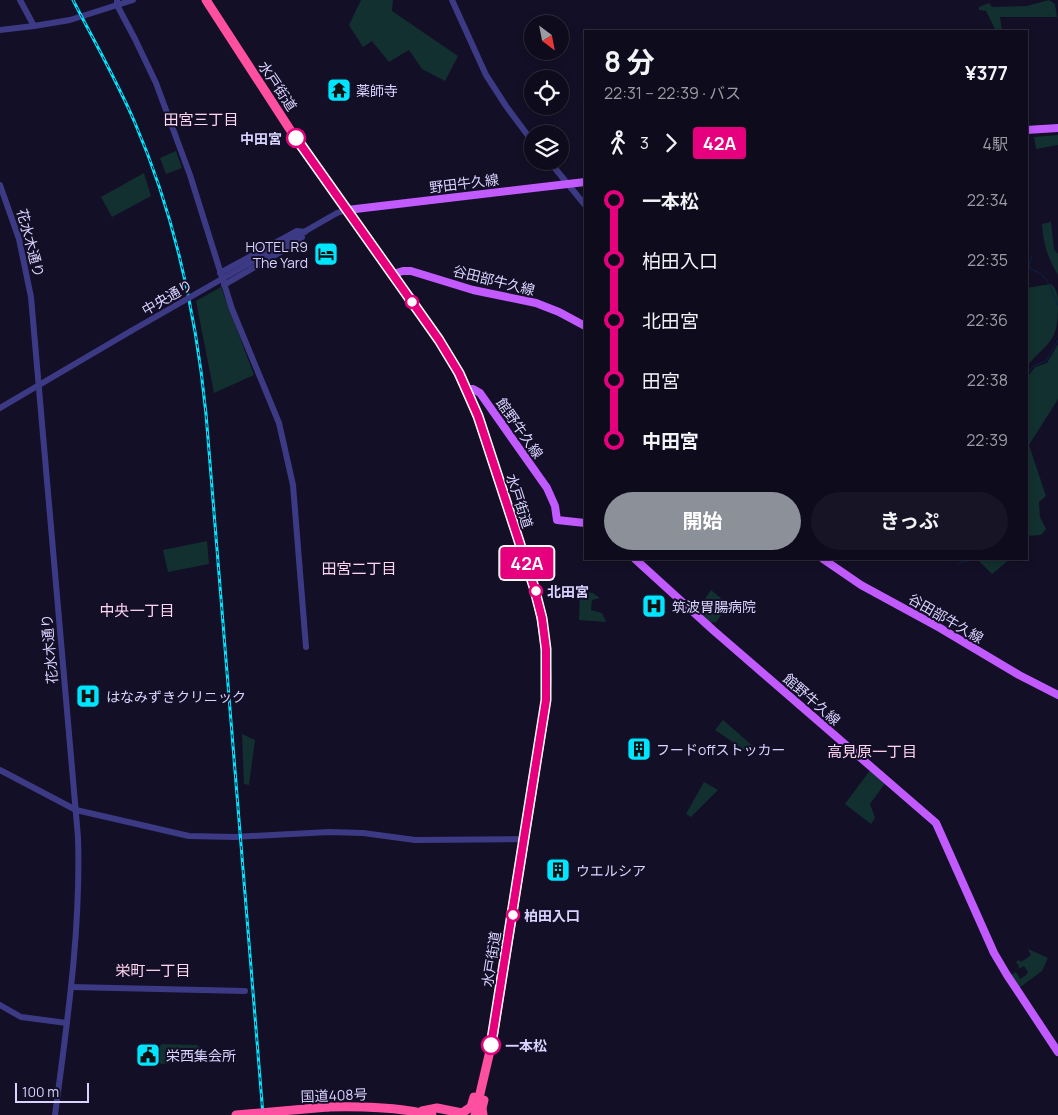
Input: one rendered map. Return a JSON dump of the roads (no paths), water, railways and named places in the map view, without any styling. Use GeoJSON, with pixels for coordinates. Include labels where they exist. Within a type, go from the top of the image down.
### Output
{"type":"FeatureCollection","features":[{"type":"Feature","properties":{"kind":"highway","name":"水戸街道"},"geometry":{"type":"LineString","coordinates":[[206,0],[258,82],[439,340],[467,390],[482,427],[534,587],[544,632],[547,667],[546,700],[493,1038],[475,1115]]}},
{"type":"Feature","properties":{"kind":"highway"},"geometry":{"type":"LineString","coordinates":[[420,1113],[437,1108],[462,1114],[471,1107],[476,1088],[483,1081],[486,1090],[482,1108],[483,1115]]}},
{"type":"Feature","properties":{"kind":"highway","name":"国道408号"},"geometry":{"type":"LineString","coordinates":[[236,1115],[328,1108],[378,1107],[432,1115]]}},
{"type":"Feature","properties":{"kind":"main road"},"geometry":{"type":"LineString","coordinates":[[1028,130],[1058,128]]}},
{"type":"Feature","properties":{"kind":"main road","name":"野田牛久線"},"geometry":{"type":"LineString","coordinates":[[347,210],[584,182]]}},
{"type":"Feature","properties":{"kind":"main road","name":"谷田部牛久線"},"geometry":{"type":"LineString","coordinates":[[393,274],[402,271],[411,272],[473,290],[518,298],[548,307],[584,325]]}},
{"type":"Feature","properties":{"kind":"main road","name":"館野牛久線"},"geometry":{"type":"LineString","coordinates":[[467,390],[473,389],[480,393],[540,477],[551,496],[557,520],[584,523]]}},
{"type":"Feature","properties":{"kind":"main road","name":"館野牛久線"},"geometry":{"type":"LineString","coordinates":[[636,560],[713,630],[936,823],[994,953],[1058,1052]]}},
{"type":"Feature","properties":{"kind":"main road","name":"谷田部牛久線"},"geometry":{"type":"LineString","coordinates":[[824,560],[861,585],[940,628],[1006,668],[1058,695]]}},
{"type":"Feature","properties":{"kind":"street"},"geometry":{"type":"LineString","coordinates":[[20,0],[34,26]]}},
{"type":"Feature","properties":{"kind":"street"},"geometry":{"type":"LineString","coordinates":[[0,30],[70,20],[117,2],[133,0]]}},
{"type":"Feature","properties":{"kind":"street"},"geometry":{"type":"LineString","coordinates":[[452,0],[486,75],[524,130]]}},
{"type":"Feature","properties":{"kind":"street"},"geometry":{"type":"LineString","coordinates":[[117,2],[156,83],[190,175],[220,273],[249,352],[270,400],[285,445],[293,485],[306,647]]}},
{"type":"Feature","properties":{"kind":"street"},"geometry":{"type":"LineString","coordinates":[[556,170],[584,204]]}},
{"type":"Feature","properties":{"kind":"street","name":"花水木通り"},"geometry":{"type":"LineString","coordinates":[[0,185],[11,214],[27,270],[31,297],[76,810],[79,885],[71,987],[56,1115]]}},
{"type":"Feature","properties":{"kind":"street","name":"中央通り"},"geometry":{"type":"LineString","coordinates":[[0,408],[337,213],[347,210]]}},
{"type":"Feature","properties":{"kind":"street"},"geometry":{"type":"LineString","coordinates":[[220,273],[297,231],[305,232],[302,238],[284,250],[224,284]]}},
{"type":"Feature","properties":{"kind":"street"},"geometry":{"type":"LineString","coordinates":[[0,770],[76,810],[188,836],[234,837],[329,832],[414,840],[524,840]]}},
{"type":"Feature","properties":{"kind":"street"},"geometry":{"type":"LineString","coordinates":[[71,987],[245,991]]}},
{"type":"Feature","properties":{"kind":"street"},"geometry":{"type":"LineString","coordinates":[[0,1005],[21,1017],[67,1023]]}},
{"type":"Feature","properties":{"kind":"waterway"},"geometry":{"type":"LineString","coordinates":[[1032,256],[1029,265],[1031,270],[1046,279],[1058,306]]}},
{"type":"Feature","properties":{"kind":"waterway"},"geometry":{"type":"LineString","coordinates":[[1028,372],[1033,366],[1046,361],[1058,340]]}},
{"type":"Feature","properties":{"kind":"waterway"},"geometry":{"type":"LineString","coordinates":[[957,564],[971,560]]}},
{"type":"Feature","properties":{"kind":"railway"},"geometry":{"type":"LineString","coordinates":[[73,0],[121,92],[149,158],[172,229],[190,302],[206,414],[263,1115]]}},
{"type":"Feature","properties":{"kind":"place","name":"薬師寺"},"geometry":{"type":"Point","coordinates":[339,90]}},
{"type":"Feature","properties":{"kind":"place","name":"中田宮"},"geometry":{"type":"Point","coordinates":[296,138]}},
{"type":"Feature","properties":{"kind":"place","name":"HOTEL R9 The Yard"},"geometry":{"type":"Point","coordinates":[326,254]}},
{"type":"Feature","properties":{"kind":"place","name":"北田宮"},"geometry":{"type":"Point","coordinates":[536,591]}},
{"type":"Feature","properties":{"kind":"place","name":"筑波胃腸病院"},"geometry":{"type":"Point","coordinates":[654,606]}},
{"type":"Feature","properties":{"kind":"place","name":"はなみずきクリニック"},"geometry":{"type":"Point","coordinates":[88,696]}},
{"type":"Feature","properties":{"kind":"place","name":"フードoffストッカー"},"geometry":{"type":"Point","coordinates":[639,749]}},
{"type":"Feature","properties":{"kind":"place","name":"ウエルシア"},"geometry":{"type":"Point","coordinates":[558,870]}},
{"type":"Feature","properties":{"kind":"place","name":"柏田入口"},"geometry":{"type":"Point","coordinates":[513,915]}},
{"type":"Feature","properties":{"kind":"place","name":"一本松"},"geometry":{"type":"Point","coordinates":[491,1045]}},
{"type":"Feature","properties":{"kind":"place","name":"栄西集会所"},"geometry":{"type":"Point","coordinates":[148,1055]}},
{"type":"Feature","properties":{"kind":"district","name":"田宮三丁目"},"geometry":{"type":"Point","coordinates":[201,119]}},
{"type":"Feature","properties":{"kind":"district","name":"田宮二丁目"},"geometry":{"type":"Point","coordinates":[359,568]}},
{"type":"Feature","properties":{"kind":"district","name":"中央一丁目"},"geometry":{"type":"Point","coordinates":[137,610]}},
{"type":"Feature","properties":{"kind":"district","name":"高見原一丁目"},"geometry":{"type":"Point","coordinates":[872,751]}},
{"type":"Feature","properties":{"kind":"district","name":"栄町一丁目"},"geometry":{"type":"Point","coordinates":[153,970]}}]}
